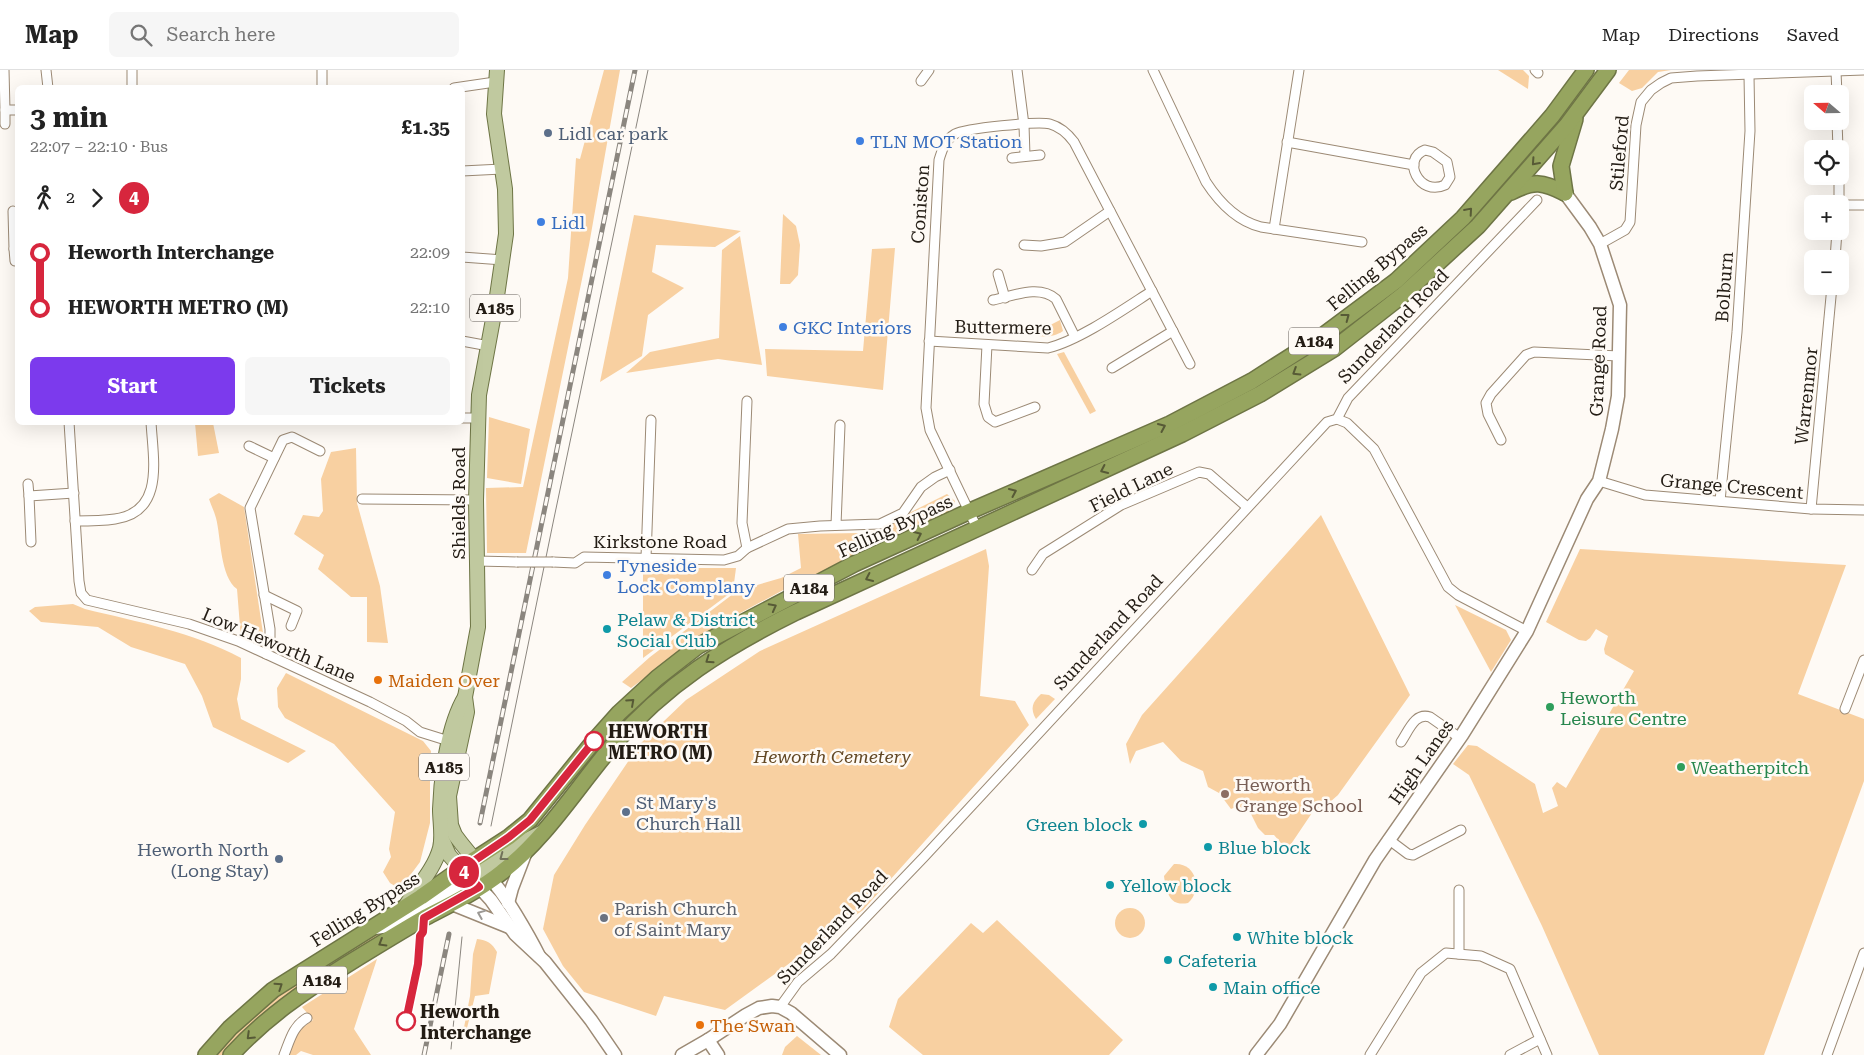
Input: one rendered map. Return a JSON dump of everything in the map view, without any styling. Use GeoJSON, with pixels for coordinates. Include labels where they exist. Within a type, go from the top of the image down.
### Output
{"type":"FeatureCollection","features":[{"type":"Feature","properties":{"kind":"highway","name":"Felling Bypass"},"geometry":{"type":"LineString","coordinates":[[231,1055],[272,1015],[309,988],[378,945],[452,904],[509,837],[530,820],[619,713],[657,678],[698,646],[854,564],[1170,424],[1252,381],[1321,337],[1396,281],[1463,218],[1552,116],[1586,70]]}},
{"type":"Feature","properties":{"kind":"highway","name":"Felling Bypass"},"geometry":{"type":"LineString","coordinates":[[206,1055],[230,1028],[274,990],[405,907],[421,898],[527,852],[636,719],[686,676],[719,653],[796,612],[1182,434],[1260,394],[1335,348],[1404,294],[1478,226],[1578,111],[1608,70]]}},
{"type":"Feature","properties":{"kind":"highway"},"geometry":{"type":"LineString","coordinates":[[1565,193],[1561,166],[1578,111]]}},
{"type":"Feature","properties":{"kind":"highway"},"geometry":{"type":"LineString","coordinates":[[1506,194],[1525,184],[1541,183],[1565,193]]}},
{"type":"Feature","properties":{"kind":"highway"},"geometry":{"type":"LineString","coordinates":[[527,852],[548,841],[562,825],[582,798],[594,768]]}},
{"type":"Feature","properties":{"kind":"main road","name":"Shields Road"},"geometry":{"type":"LineString","coordinates":[[454,743],[467,712],[465,698],[478,627],[476,500],[479,395],[503,260],[506,226],[505,189],[494,114],[496,76]]}},
{"type":"Feature","properties":{"kind":"main road","name":"A185"},"geometry":{"type":"LineString","coordinates":[[454,743],[449,796],[451,825],[477,874]]}},
{"type":"Feature","properties":{"kind":"main road","name":"A185"},"geometry":{"type":"LineString","coordinates":[[454,743],[440,793],[442,839],[450,855],[477,874]]}},
{"type":"Feature","properties":{"kind":"main road"},"geometry":{"type":"LineString","coordinates":[[477,874],[523,842],[543,832]]}},
{"type":"Feature","properties":{"kind":"main road","name":"A185"},"geometry":{"type":"LineString","coordinates":[[405,907],[434,863],[442,839]]}},
{"type":"Feature","properties":{"kind":"street"},"geometry":{"type":"LineString","coordinates":[[4,70],[5,124]]}},
{"type":"Feature","properties":{"kind":"street"},"geometry":{"type":"LineString","coordinates":[[46,70],[48,85]]}},
{"type":"Feature","properties":{"kind":"street"},"geometry":{"type":"LineString","coordinates":[[132,70],[132,85]]}},
{"type":"Feature","properties":{"kind":"street"},"geometry":{"type":"LineString","coordinates":[[322,70],[322,85]]}},
{"type":"Feature","properties":{"kind":"street"},"geometry":{"type":"LineString","coordinates":[[921,81],[929,70]]}},
{"type":"Feature","properties":{"kind":"street"},"geometry":{"type":"LineString","coordinates":[[1017,70],[1024,125],[1025,156]]}},
{"type":"Feature","properties":{"kind":"street"},"geometry":{"type":"LineString","coordinates":[[1153,70],[1206,182],[1214,194],[1246,222],[1274,229],[1362,242]]}},
{"type":"Feature","properties":{"kind":"street"},"geometry":{"type":"LineString","coordinates":[[1274,229],[1299,70]]}},
{"type":"Feature","properties":{"kind":"street","name":"Stileford"},"geometry":{"type":"LineString","coordinates":[[1600,244],[1625,230],[1630,222],[1636,124],[1642,102],[1651,90],[1661,82],[1671,78],[1864,70]]}},
{"type":"Feature","properties":{"kind":"street"},"geometry":{"type":"LineString","coordinates":[[1836,72],[1837,85]]}},
{"type":"Feature","properties":{"kind":"street"},"geometry":{"type":"LineString","coordinates":[[465,86],[476,85],[496,76]]}},
{"type":"Feature","properties":{"kind":"street","name":"Bolburn"},"geometry":{"type":"LineString","coordinates":[[1720,501],[1741,277],[1750,131],[1749,76]]}},
{"type":"Feature","properties":{"kind":"street"},"geometry":{"type":"LineString","coordinates":[[5,110],[15,110]]}},
{"type":"Feature","properties":{"kind":"street","name":"Coniston"},"geometry":{"type":"LineString","coordinates":[[977,528],[927,420],[929,341],[939,160],[942,149],[947,141],[963,131],[1043,123],[1052,124],[1068,134],[1074,142],[1190,364]]}},
{"type":"Feature","properties":{"kind":"street"},"geometry":{"type":"LineString","coordinates":[[1287,142],[1414,165]]}},
{"type":"Feature","properties":{"kind":"street"},"geometry":{"type":"LineString","coordinates":[[1429,150],[1434,152],[1447,162],[1450,172],[1448,182],[1441,187],[1426,187],[1416,172],[1414,165],[1416,157],[1421,152],[1429,150]]}},
{"type":"Feature","properties":{"kind":"street"},"geometry":{"type":"LineString","coordinates":[[1012,158],[1040,155]]}},
{"type":"Feature","properties":{"kind":"street"},"geometry":{"type":"LineString","coordinates":[[465,171],[502,169]]}},
{"type":"Feature","properties":{"kind":"street","name":"Grange Road"},"geometry":{"type":"LineString","coordinates":[[1565,193],[1600,244],[1620,305],[1616,404],[1599,481]]}},
{"type":"Feature","properties":{"kind":"street","name":"Sunderland Road"},"geometry":{"type":"LineString","coordinates":[[682,1055],[759,1008],[780,1007],[798,982],[831,954],[924,856],[1327,422],[1337,419],[1348,398],[1537,200]]}},
{"type":"Feature","properties":{"kind":"street"},"geometry":{"type":"LineString","coordinates":[[1849,204],[1864,205]]}},
{"type":"Feature","properties":{"kind":"street"},"geometry":{"type":"LineString","coordinates":[[13,211],[15,236]]}},
{"type":"Feature","properties":{"kind":"street"},"geometry":{"type":"LineString","coordinates":[[1024,245],[1041,246],[1065,242],[1110,211]]}},
{"type":"Feature","properties":{"kind":"street"},"geometry":{"type":"LineString","coordinates":[[465,257],[503,260]]}},
{"type":"Feature","properties":{"kind":"street"},"geometry":{"type":"LineString","coordinates":[[998,274],[1004,298]]}},
{"type":"Feature","properties":{"kind":"street"},"geometry":{"type":"LineString","coordinates":[[993,300],[1037,291],[1051,294],[1056,299],[1076,337]]}},
{"type":"Feature","properties":{"kind":"street","name":"Buttermere"},"geometry":{"type":"LineString","coordinates":[[929,341],[1048,348],[1076,337],[1152,291]]}},
{"type":"Feature","properties":{"kind":"street","name":"Warrenmor"},"geometry":{"type":"LineString","coordinates":[[1810,509],[1831,295]]}},
{"type":"Feature","properties":{"kind":"street"},"geometry":{"type":"LineString","coordinates":[[1112,368],[1173,331]]}},
{"type":"Feature","properties":{"kind":"street"},"geometry":{"type":"LineString","coordinates":[[465,342],[489,346]]}},
{"type":"Feature","properties":{"kind":"street"},"geometry":{"type":"LineString","coordinates":[[987,345],[984,404],[988,417],[995,422],[1035,407]]}},
{"type":"Feature","properties":{"kind":"street"},"geometry":{"type":"LineString","coordinates":[[1501,440],[1488,414],[1486,403],[1491,394],[1526,355],[1534,352],[1619,356]]}},
{"type":"Feature","properties":{"kind":"street"},"geometry":{"type":"LineString","coordinates":[[747,401],[742,523],[747,548]]}},
{"type":"Feature","properties":{"kind":"street"},"geometry":{"type":"LineString","coordinates":[[465,418],[478,418]]}},
{"type":"Feature","properties":{"kind":"street"},"geometry":{"type":"LineString","coordinates":[[1337,419],[1347,423],[1374,448],[1448,587],[1458,595],[1527,632]]}},
{"type":"Feature","properties":{"kind":"street"},"geometry":{"type":"LineString","coordinates":[[646,558],[651,420]]}},
{"type":"Feature","properties":{"kind":"street"},"geometry":{"type":"LineString","coordinates":[[69,425],[75,521],[116,519],[128,516],[138,510],[146,501],[154,477],[151,425]]}},
{"type":"Feature","properties":{"kind":"street"},"geometry":{"type":"LineString","coordinates":[[836,525],[840,425]]}},
{"type":"Feature","properties":{"kind":"street"},"geometry":{"type":"LineString","coordinates":[[266,654],[270,629],[250,508],[280,444],[288,437],[292,437],[320,451]]}},
{"type":"Feature","properties":{"kind":"street"},"geometry":{"type":"LineString","coordinates":[[250,446],[274,458]]}},
{"type":"Feature","properties":{"kind":"street","name":"Kirkstone Road"},"geometry":{"type":"LineString","coordinates":[[476,561],[575,563],[584,557],[724,560],[738,556],[747,548],[788,530],[836,525],[880,524],[903,513],[921,487],[950,470]]}},
{"type":"Feature","properties":{"kind":"street","name":"Field Lane"},"geometry":{"type":"LineString","coordinates":[[1032,570],[1043,554],[1121,505],[1199,472],[1209,474],[1247,507]]}},
{"type":"Feature","properties":{"kind":"street","name":"Grange Crescent"},"geometry":{"type":"LineString","coordinates":[[1599,481],[1645,495],[1810,509],[1864,510]]}},
{"type":"Feature","properties":{"kind":"street","name":"High Lanes"},"geometry":{"type":"LineString","coordinates":[[1256,1055],[1280,1024],[1388,839],[1460,738],[1527,632],[1587,499],[1599,481]]}},
{"type":"Feature","properties":{"kind":"street"},"geometry":{"type":"LineString","coordinates":[[28,484],[30,542]]}},
{"type":"Feature","properties":{"kind":"street"},"geometry":{"type":"LineString","coordinates":[[29,496],[74,493]]}},
{"type":"Feature","properties":{"kind":"street"},"geometry":{"type":"LineString","coordinates":[[362,500],[476,500]]}},
{"type":"Feature","properties":{"kind":"street","name":"Low Heworth Lane"},"geometry":{"type":"LineString","coordinates":[[75,521],[79,581],[81,593],[86,600],[189,624],[238,641],[370,702],[406,721],[420,732],[454,743]]}},
{"type":"Feature","properties":{"kind":"street"},"geometry":{"type":"LineString","coordinates":[[264,595],[297,612],[291,626]]}},
{"type":"Feature","properties":{"kind":"street"},"geometry":{"type":"LineString","coordinates":[[1845,710],[1864,660]]}},
{"type":"Feature","properties":{"kind":"street"},"geometry":{"type":"LineString","coordinates":[[1401,742],[1416,719],[1425,715],[1430,716],[1460,738]]}},
{"type":"Feature","properties":{"kind":"street"},"geometry":{"type":"LineString","coordinates":[[1388,839],[1408,854],[1413,855],[1461,830]]}},
{"type":"Feature","properties":{"kind":"street"},"geometry":{"type":"LineString","coordinates":[[508,903],[527,852]]}},
{"type":"Feature","properties":{"kind":"street"},"geometry":{"type":"LineString","coordinates":[[477,874],[508,903],[539,956],[597,1029],[615,1055]]}},
{"type":"Feature","properties":{"kind":"street"},"geometry":{"type":"LineString","coordinates":[[477,874],[490,900],[509,927],[539,956]]}},
{"type":"Feature","properties":{"kind":"street"},"geometry":{"type":"LineString","coordinates":[[371,929],[392,925],[477,874]]}},
{"type":"Feature","properties":{"kind":"street"},"geometry":{"type":"LineString","coordinates":[[1459,890],[1459,954]]}},
{"type":"Feature","properties":{"kind":"street"},"geometry":{"type":"LineString","coordinates":[[452,904],[509,927]]}},
{"type":"Feature","properties":{"kind":"street"},"geometry":{"type":"LineString","coordinates":[[1370,1055],[1420,973],[1446,953],[1481,956],[1510,969],[1547,1055]]}},
{"type":"Feature","properties":{"kind":"street"},"geometry":{"type":"LineString","coordinates":[[1827,1055],[1860,976],[1864,953]]}},
{"type":"Feature","properties":{"kind":"street"},"geometry":{"type":"LineString","coordinates":[[780,1007],[791,1013],[840,1055]]}},
{"type":"Feature","properties":{"kind":"street"},"geometry":{"type":"LineString","coordinates":[[284,1055],[298,1023],[307,1018]]}},
{"type":"Feature","properties":{"kind":"street"},"geometry":{"type":"LineString","coordinates":[[597,1029],[609,1055]]}},
{"type":"Feature","properties":{"kind":"street"},"geometry":{"type":"LineString","coordinates":[[1510,1055],[1540,1039]]}},
{"type":"Feature","properties":{"kind":"street"},"geometry":{"type":"LineString","coordinates":[[708,1040],[718,1055]]}},
{"type":"Feature","properties":{"kind":"green space"},"geometry":{"type":"Polygon","coordinates":[[[604,70],[620,70],[589,245],[526,553],[487,553],[486,488],[523,487],[568,278],[576,158],[580,159],[604,70]]]}},
{"type":"Feature","properties":{"kind":"green space"},"geometry":{"type":"Polygon","coordinates":[[[1498,70],[1523,70],[1529,76],[1528,89],[1498,70]]]}},
{"type":"Feature","properties":{"kind":"green space"},"geometry":{"type":"Polygon","coordinates":[[[1629,70],[1671,70],[1658,72],[1642,88],[1632,91],[1619,83],[1629,70]]]}},
{"type":"Feature","properties":{"kind":"green space"},"geometry":{"type":"Polygon","coordinates":[[[783,214],[796,226],[800,245],[798,275],[790,284],[780,284],[783,214]]]}},
{"type":"Feature","properties":{"kind":"green space"},"geometry":{"type":"Polygon","coordinates":[[[634,215],[741,231],[715,247],[656,245],[652,272],[684,288],[648,315],[642,356],[600,382],[634,215]]]}},
{"type":"Feature","properties":{"kind":"green space"},"geometry":{"type":"Polygon","coordinates":[[[740,236],[762,365],[718,359],[626,373],[650,352],[719,338],[722,250],[740,236]]]}},
{"type":"Feature","properties":{"kind":"green space"},"geometry":{"type":"Polygon","coordinates":[[[895,248],[883,390],[767,376],[765,349],[863,351],[872,249],[895,248]]]}},
{"type":"Feature","properties":{"kind":"green space"},"geometry":{"type":"Polygon","coordinates":[[[1060,320],[1063,331],[1048,336],[1031,335],[1060,320]]]}},
{"type":"Feature","properties":{"kind":"green space"},"geometry":{"type":"Polygon","coordinates":[[[1064,352],[1096,411],[1090,414],[1057,354],[1064,352]]]}},
{"type":"Feature","properties":{"kind":"green space"},"geometry":{"type":"Polygon","coordinates":[[[489,417],[530,429],[521,484],[487,478],[489,417]]]}},
{"type":"Feature","properties":{"kind":"green space"},"geometry":{"type":"Polygon","coordinates":[[[195,425],[213,425],[219,453],[198,456],[195,425]]]}},
{"type":"Feature","properties":{"kind":"green space"},"geometry":{"type":"Polygon","coordinates":[[[356,448],[357,503],[380,586],[388,643],[367,642],[367,597],[351,597],[318,569],[324,555],[294,534],[303,515],[319,517],[323,511],[321,479],[331,452],[356,448]]]}},
{"type":"Feature","properties":{"kind":"green space"},"geometry":{"type":"Polygon","coordinates":[[[219,493],[244,507],[263,633],[257,644],[241,639],[237,589],[227,576],[216,518],[209,499],[219,493]]]}},
{"type":"Feature","properties":{"kind":"green space"},"geometry":{"type":"Polygon","coordinates":[[[947,494],[955,501],[953,510],[787,588],[716,626],[631,688],[622,682],[650,657],[737,591],[781,578],[801,568],[798,534],[860,533],[861,537],[947,494]]]}},
{"type":"Feature","properties":{"kind":"green space"},"geometry":{"type":"Polygon","coordinates":[[[1321,515],[1410,695],[1338,795],[1322,809],[1316,807],[1287,850],[1274,835],[1265,835],[1258,828],[1250,812],[1238,806],[1231,809],[1219,793],[1208,787],[1203,771],[1181,761],[1163,742],[1136,751],[1130,764],[1126,744],[1142,715],[1321,515]]]}},
{"type":"Feature","properties":{"kind":"green space","name":"Heworth Cemetery"},"geometry":{"type":"Polygon","coordinates":[[[986,549],[989,566],[980,696],[1015,701],[1029,725],[863,910],[725,1010],[664,996],[656,1016],[584,992],[563,966],[543,929],[554,875],[585,825],[640,744],[686,700],[760,651],[986,549]]]}},
{"type":"Feature","properties":{"kind":"green space"},"geometry":{"type":"Polygon","coordinates":[[[1580,549],[1846,565],[1798,694],[1864,719],[1864,781],[1764,1055],[1599,1055],[1542,926],[1469,775],[1453,764],[1468,745],[1477,746],[1535,784],[1543,813],[1558,806],[1552,788],[1557,782],[1566,788],[1634,671],[1605,654],[1604,649],[1608,636],[1596,629],[1586,641],[1579,640],[1546,622],[1580,549]]]}},
{"type":"Feature","properties":{"kind":"green space"},"geometry":{"type":"Polygon","coordinates":[[[643,568],[736,568],[733,591],[643,658],[643,568]]]}},
{"type":"Feature","properties":{"kind":"green space"},"geometry":{"type":"Polygon","coordinates":[[[73,604],[85,609],[185,634],[241,658],[241,679],[237,699],[241,719],[306,751],[288,763],[213,727],[202,696],[185,664],[131,647],[98,627],[41,622],[29,611],[35,607],[73,604]]]}},
{"type":"Feature","properties":{"kind":"green space"},"geometry":{"type":"Polygon","coordinates":[[[1455,605],[1506,630],[1511,640],[1491,672],[1455,605]]]}},
{"type":"Feature","properties":{"kind":"green space"},"geometry":{"type":"Polygon","coordinates":[[[286,673],[423,741],[431,751],[430,823],[420,862],[400,889],[390,883],[383,872],[391,857],[389,849],[395,812],[334,744],[285,718],[278,707],[277,688],[286,673]]]}},
{"type":"Feature","properties":{"kind":"green space"},"geometry":{"type":"Polygon","coordinates":[[[1041,694],[1049,695],[1055,699],[1036,719],[1033,706],[1041,694]]]}},
{"type":"Feature","properties":{"kind":"green space"},"geometry":{"type":"Polygon","coordinates":[[[1174,864],[1188,867],[1195,878],[1195,891],[1193,898],[1188,903],[1177,903],[1167,892],[1164,876],[1174,864]]]}},
{"type":"Feature","properties":{"kind":"green space"},"geometry":{"type":"Polygon","coordinates":[[[1130,908],[1136,909],[1144,917],[1144,929],[1136,937],[1130,938],[1124,937],[1116,929],[1115,923],[1116,917],[1124,909],[1130,908]]]}},
{"type":"Feature","properties":{"kind":"green space"},"geometry":{"type":"Polygon","coordinates":[[[997,920],[1123,1040],[1109,1055],[923,1055],[889,1027],[898,999],[971,923],[983,933],[997,920]]]}},
{"type":"Feature","properties":{"kind":"green space"},"geometry":{"type":"Polygon","coordinates":[[[388,924],[391,928],[302,985],[260,1018],[223,1055],[215,1055],[231,1036],[269,1000],[388,924]]]}},
{"type":"Feature","properties":{"kind":"green space"},"geometry":{"type":"Polygon","coordinates":[[[477,939],[489,942],[497,952],[489,994],[475,996],[464,1040],[462,1038],[470,996],[473,954],[477,939]]]}},
{"type":"Feature","properties":{"kind":"green space"},"geometry":{"type":"Polygon","coordinates":[[[377,959],[354,1029],[371,1055],[313,1055],[301,1051],[296,1055],[288,1055],[299,1030],[313,1020],[302,1007],[377,959]]]}},
{"type":"Feature","properties":{"kind":"green space"},"geometry":{"type":"Polygon","coordinates":[[[797,1036],[821,1055],[782,1055],[785,1047],[797,1036]]]}},
{"type":"Feature","properties":{"kind":"tram line"},"geometry":{"type":"LineString","coordinates":[[491,826],[648,70]]}},
{"type":"Feature","properties":{"kind":"tram line"},"geometry":{"type":"LineString","coordinates":[[451,1049],[462,937]]}},
{"type":"Feature","properties":{"kind":"railway"},"geometry":{"type":"LineString","coordinates":[[480,823],[635,70]]}},
{"type":"Feature","properties":{"kind":"railway"},"geometry":{"type":"LineString","coordinates":[[424,1055],[449,934]]}},
{"type":"Feature","properties":{"kind":"bus line","name":"4"},"geometry":{"type":"LineString","coordinates":[[406,1021],[418,964],[420,936],[423,932],[424,918],[452,904],[479,887],[462,869],[509,837],[530,820],[594,741]]}},
{"type":"Feature","properties":{"kind":"place","name":"Lidl car park"},"geometry":{"type":"Point","coordinates":[548,133]}},
{"type":"Feature","properties":{"kind":"place","name":"TLN MOT Station"},"geometry":{"type":"Point","coordinates":[860,141]}},
{"type":"Feature","properties":{"kind":"place","name":"Lidl"},"geometry":{"type":"Point","coordinates":[541,222]}},
{"type":"Feature","properties":{"kind":"place","name":"GKC Interiors"},"geometry":{"type":"Point","coordinates":[783,327]}},
{"type":"Feature","properties":{"kind":"place","name":"Tyneside Lock Complany"},"geometry":{"type":"Point","coordinates":[607,575]}},
{"type":"Feature","properties":{"kind":"place","name":"Pelaw & District Social Club"},"geometry":{"type":"Point","coordinates":[607,629]}},
{"type":"Feature","properties":{"kind":"place","name":"Maiden Over"},"geometry":{"type":"Point","coordinates":[378,680]}},
{"type":"Feature","properties":{"kind":"place","name":"Heworth Leisure Centre"},"geometry":{"type":"Point","coordinates":[1550,707]}},
{"type":"Feature","properties":{"kind":"place","name":"HEWORTH METRO (M)"},"geometry":{"type":"Point","coordinates":[594,741]}},
{"type":"Feature","properties":{"kind":"place","name":"Weatherpitch"},"geometry":{"type":"Point","coordinates":[1681,767]}},
{"type":"Feature","properties":{"kind":"place","name":"Heworth Grange School"},"geometry":{"type":"Point","coordinates":[1225,794]}},
{"type":"Feature","properties":{"kind":"place","name":"St Mary's Church Hall"},"geometry":{"type":"Point","coordinates":[626,812]}},
{"type":"Feature","properties":{"kind":"place","name":"Green block"},"geometry":{"type":"Point","coordinates":[1143,824]}},
{"type":"Feature","properties":{"kind":"place","name":"Blue block"},"geometry":{"type":"Point","coordinates":[1208,847]}},
{"type":"Feature","properties":{"kind":"place","name":"Heworth North (Long Stay)"},"geometry":{"type":"Point","coordinates":[279,859]}},
{"type":"Feature","properties":{"kind":"place","name":"Yellow block"},"geometry":{"type":"Point","coordinates":[1110,885]}},
{"type":"Feature","properties":{"kind":"place","name":"Parish Church of Saint Mary"},"geometry":{"type":"Point","coordinates":[604,918]}},
{"type":"Feature","properties":{"kind":"place","name":"White block"},"geometry":{"type":"Point","coordinates":[1237,937]}},
{"type":"Feature","properties":{"kind":"place","name":"Cafeteria"},"geometry":{"type":"Point","coordinates":[1168,960]}},
{"type":"Feature","properties":{"kind":"place","name":"Main office"},"geometry":{"type":"Point","coordinates":[1213,987]}},
{"type":"Feature","properties":{"kind":"place","name":"Heworth Interchange"},"geometry":{"type":"Point","coordinates":[406,1021]}},
{"type":"Feature","properties":{"kind":"place","name":"The Swan"},"geometry":{"type":"Point","coordinates":[700,1025]}}]}
